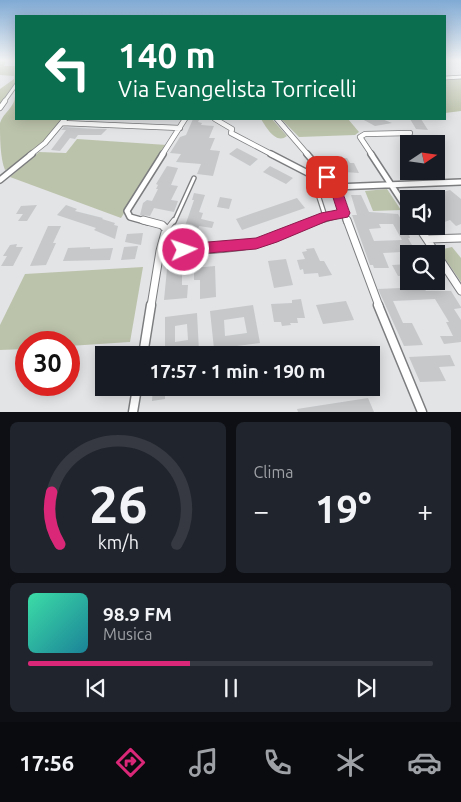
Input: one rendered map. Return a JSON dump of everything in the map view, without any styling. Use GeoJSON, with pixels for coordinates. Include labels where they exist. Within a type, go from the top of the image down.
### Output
{"type":"FeatureCollection","features":[{"type":"Feature","properties":{"kind":"street"},"geometry":{"type":"LineString","coordinates":[[0,108],[15,86]]}},
{"type":"Feature","properties":{"kind":"street"},"geometry":{"type":"LineString","coordinates":[[144,346],[160,251],[166,229],[162,225],[130,217],[127,211],[184,120]]}},
{"type":"Feature","properties":{"kind":"street"},"geometry":{"type":"LineString","coordinates":[[217,120],[232,129],[231,133],[335,187],[461,182]]}},
{"type":"Feature","properties":{"kind":"street"},"geometry":{"type":"LineString","coordinates":[[278,120],[335,187],[387,327],[422,412]]}},
{"type":"Feature","properties":{"kind":"street"},"geometry":{"type":"LineString","coordinates":[[0,179],[45,143],[63,121],[180,128]]}},
{"type":"Feature","properties":{"kind":"street"},"geometry":{"type":"LineString","coordinates":[[400,198],[360,137],[365,134],[410,133]]}},
{"type":"Feature","properties":{"kind":"street"},"geometry":{"type":"LineString","coordinates":[[160,251],[217,248],[256,243],[273,238],[325,216],[344,213]]}},
{"type":"Feature","properties":{"kind":"street"},"geometry":{"type":"LineString","coordinates":[[424,235],[461,292]]}},
{"type":"Feature","properties":{"kind":"street"},"geometry":{"type":"LineString","coordinates":[[427,239],[461,238]]}},
{"type":"Feature","properties":{"kind":"street"},"geometry":{"type":"LineString","coordinates":[[133,412],[136,396]]}},
{"type":"Feature","properties":{"kind":"lane"},"geometry":{"type":"LineString","coordinates":[[166,229],[173,223],[194,178]]}},
{"type":"Feature","properties":{"kind":"lane"},"geometry":{"type":"LineString","coordinates":[[319,179],[315,185],[325,216]]}},
{"type":"Feature","properties":{"kind":"green space"},"geometry":{"type":"Polygon","coordinates":[[[15,79],[15,83],[0,104],[0,89],[15,79]]]}},
{"type":"Feature","properties":{"kind":"green space"},"geometry":{"type":"Polygon","coordinates":[[[461,79],[461,111],[446,113],[446,80],[461,79]]]}},
{"type":"Feature","properties":{"kind":"green space"},"geometry":{"type":"Polygon","coordinates":[[[15,96],[15,120],[62,120],[29,155],[13,167],[5,170],[1,153],[0,123],[15,96]]]}},
{"type":"Feature","properties":{"kind":"green space"},"geometry":{"type":"Polygon","coordinates":[[[262,120],[273,120],[287,136],[283,138],[275,137],[262,120]]]}},
{"type":"Feature","properties":{"kind":"green space"},"geometry":{"type":"Polygon","coordinates":[[[282,120],[349,120],[359,132],[355,135],[299,137],[282,120]]]}},
{"type":"Feature","properties":{"kind":"green space"},"geometry":{"type":"Polygon","coordinates":[[[77,139],[167,145],[121,218],[10,177],[39,152],[66,153],[77,139]]]}},
{"type":"Feature","properties":{"kind":"green space"},"geometry":{"type":"Polygon","coordinates":[[[387,189],[400,210],[373,211],[365,191],[387,189]]]}},
{"type":"Feature","properties":{"kind":"green space"},"geometry":{"type":"Polygon","coordinates":[[[452,247],[461,258],[461,282],[445,259],[445,249],[452,247]]]}},
{"type":"Feature","properties":{"kind":"green space"},"geometry":{"type":"Polygon","coordinates":[[[143,267],[130,342],[80,345],[80,331],[15,331],[15,349],[0,350],[0,325],[25,274],[143,267]]]}},
{"type":"Feature","properties":{"kind":"building"},"geometry":{"type":"Polygon","coordinates":[[[193,120],[199,120],[198,122],[202,123],[201,125],[214,126],[209,138],[215,138],[210,150],[220,151],[213,176],[197,174],[201,164],[176,162],[181,154],[170,153],[180,137],[186,135],[193,120]]]}},
{"type":"Feature","properties":{"kind":"building"},"geometry":{"type":"Polygon","coordinates":[[[364,120],[384,120],[392,123],[375,126],[364,120]]]}},
{"type":"Feature","properties":{"kind":"building"},"geometry":{"type":"Polygon","coordinates":[[[411,120],[422,120],[428,130],[416,129],[411,120]]]}},
{"type":"Feature","properties":{"kind":"building"},"geometry":{"type":"Polygon","coordinates":[[[64,127],[107,129],[101,135],[78,135],[75,139],[70,138],[60,151],[51,150],[66,130],[61,130],[64,127]]]}},
{"type":"Feature","properties":{"kind":"building"},"geometry":{"type":"Polygon","coordinates":[[[237,148],[258,159],[250,166],[229,154],[237,148]]]}},
{"type":"Feature","properties":{"kind":"building"},"geometry":{"type":"Polygon","coordinates":[[[335,158],[347,158],[350,163],[354,163],[359,173],[344,172],[342,167],[339,167],[335,158]]]}},
{"type":"Feature","properties":{"kind":"building"},"geometry":{"type":"Polygon","coordinates":[[[167,166],[178,168],[171,185],[178,186],[171,200],[178,201],[174,212],[154,208],[150,216],[140,215],[143,203],[147,200],[152,201],[158,189],[156,189],[158,185],[156,184],[167,166]]]}},
{"type":"Feature","properties":{"kind":"building"},"geometry":{"type":"Polygon","coordinates":[[[270,166],[293,178],[286,184],[263,172],[270,166]]]}},
{"type":"Feature","properties":{"kind":"building"},"geometry":{"type":"Polygon","coordinates":[[[450,190],[461,199],[461,224],[456,226],[450,220],[445,222],[445,191],[450,190]]]}},
{"type":"Feature","properties":{"kind":"building"},"geometry":{"type":"Polygon","coordinates":[[[194,193],[205,195],[199,212],[203,213],[201,219],[214,222],[212,228],[199,226],[194,241],[193,229],[184,229],[194,200],[192,200],[194,193]]]}},
{"type":"Feature","properties":{"kind":"building"},"geometry":{"type":"Polygon","coordinates":[[[351,195],[361,195],[369,212],[398,214],[400,218],[400,235],[409,235],[410,238],[408,238],[412,245],[400,245],[400,252],[383,253],[389,268],[374,268],[373,265],[370,265],[352,215],[357,215],[351,195]],[[379,224],[381,228],[369,229],[374,241],[402,240],[393,224],[379,224]]]}},
{"type":"Feature","properties":{"kind":"building"},"geometry":{"type":"Polygon","coordinates":[[[220,197],[232,199],[229,209],[217,207],[220,197]]]}},
{"type":"Feature","properties":{"kind":"building"},"geometry":{"type":"Polygon","coordinates":[[[297,198],[305,208],[242,230],[236,219],[297,198]]]}},
{"type":"Feature","properties":{"kind":"building"},"geometry":{"type":"Polygon","coordinates":[[[37,205],[27,221],[18,221],[23,214],[16,214],[21,206],[37,205]]]}},
{"type":"Feature","properties":{"kind":"building"},"geometry":{"type":"Polygon","coordinates":[[[66,205],[77,209],[75,211],[115,223],[114,225],[118,226],[115,239],[94,230],[96,228],[57,215],[66,205]]]}},
{"type":"Feature","properties":{"kind":"building"},"geometry":{"type":"Polygon","coordinates":[[[48,226],[61,226],[53,243],[56,243],[46,265],[30,266],[48,226]]]}},
{"type":"Feature","properties":{"kind":"building"},"geometry":{"type":"Polygon","coordinates":[[[143,233],[141,245],[125,242],[127,234],[143,233]]]}},
{"type":"Feature","properties":{"kind":"building"},"geometry":{"type":"Polygon","coordinates":[[[17,244],[16,247],[23,247],[13,266],[1,266],[7,256],[3,256],[10,245],[17,244]]]}},
{"type":"Feature","properties":{"kind":"building"},"geometry":{"type":"Polygon","coordinates":[[[138,246],[135,259],[121,260],[124,247],[138,246]]]}},
{"type":"Feature","properties":{"kind":"building"},"geometry":{"type":"Polygon","coordinates":[[[90,247],[90,249],[113,248],[110,260],[63,261],[68,248],[90,247]]]}},
{"type":"Feature","properties":{"kind":"building"},"geometry":{"type":"Polygon","coordinates":[[[314,248],[320,261],[324,261],[332,275],[319,277],[318,273],[304,274],[303,269],[300,270],[297,260],[305,259],[302,252],[307,251],[306,249],[314,248]]]}},
{"type":"Feature","properties":{"kind":"building"},"geometry":{"type":"Polygon","coordinates":[[[286,259],[293,285],[274,288],[268,261],[286,259]]]}},
{"type":"Feature","properties":{"kind":"building"},"geometry":{"type":"Polygon","coordinates":[[[392,265],[400,265],[400,276],[398,276],[392,265]]]}},
{"type":"Feature","properties":{"kind":"building"},"geometry":{"type":"Polygon","coordinates":[[[215,266],[216,297],[200,299],[200,280],[194,280],[194,268],[215,266]]]}},
{"type":"Feature","properties":{"kind":"building"},"geometry":{"type":"Polygon","coordinates":[[[182,268],[182,285],[188,285],[187,298],[164,300],[167,269],[182,268]]]}},
{"type":"Feature","properties":{"kind":"building"},"geometry":{"type":"Polygon","coordinates":[[[400,288],[400,290],[451,291],[461,307],[454,309],[461,320],[461,342],[444,344],[440,336],[453,336],[446,322],[449,322],[435,299],[393,301],[403,323],[412,323],[423,345],[404,346],[378,289],[400,288]]]}},
{"type":"Feature","properties":{"kind":"building"},"geometry":{"type":"Polygon","coordinates":[[[301,299],[305,318],[297,318],[298,323],[290,323],[291,325],[282,326],[281,322],[274,322],[271,304],[292,303],[292,300],[301,299]]]}},
{"type":"Feature","properties":{"kind":"building"},"geometry":{"type":"Polygon","coordinates":[[[346,301],[354,320],[323,324],[316,305],[346,301]]]}},
{"type":"Feature","properties":{"kind":"building"},"geometry":{"type":"Polygon","coordinates":[[[253,305],[260,343],[237,346],[214,346],[210,311],[253,305]],[[244,317],[224,320],[225,336],[247,333],[244,317]]]}},
{"type":"Feature","properties":{"kind":"building"},"geometry":{"type":"Polygon","coordinates":[[[197,313],[199,346],[165,346],[165,317],[197,313]],[[187,324],[175,326],[175,342],[188,340],[187,324]]]}},
{"type":"Feature","properties":{"kind":"building"},"geometry":{"type":"Polygon","coordinates":[[[450,355],[455,366],[439,367],[446,381],[420,382],[409,357],[450,355]]]}},
{"type":"Feature","properties":{"kind":"building"},"geometry":{"type":"Polygon","coordinates":[[[152,396],[165,396],[165,399],[152,401],[152,396]]]}},
{"type":"Feature","properties":{"kind":"building"},"geometry":{"type":"Polygon","coordinates":[[[368,398],[374,412],[298,412],[297,409],[368,398]]]}},
{"type":"Feature","properties":{"kind":"route"},"geometry":{"type":"LineString","coordinates":[[184,250],[256,243],[273,238],[325,216],[344,213],[335,187],[327,177]]}}]}
